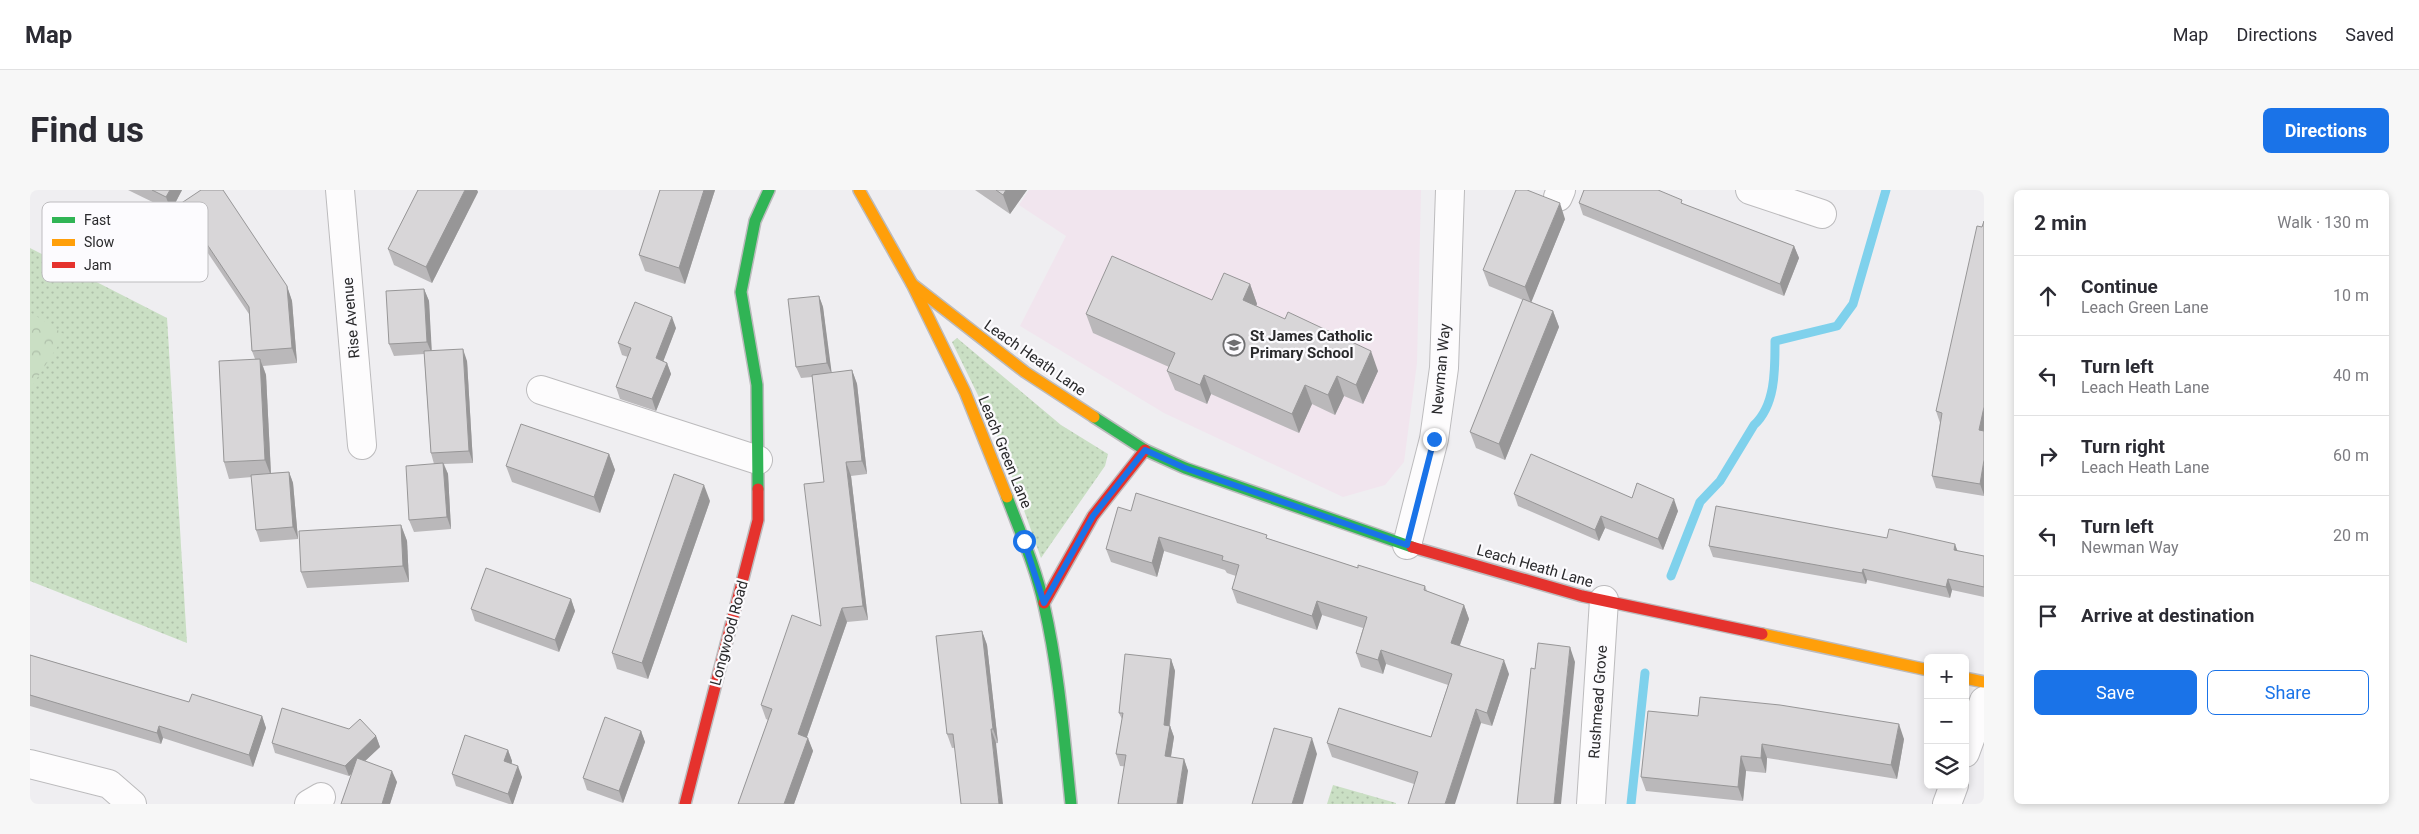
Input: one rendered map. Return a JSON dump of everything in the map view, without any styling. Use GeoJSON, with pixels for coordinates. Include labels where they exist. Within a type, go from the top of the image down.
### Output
{"type":"FeatureCollection","features":[{"type":"Feature","properties":{"kind":"street","name":"Rise Avenue"},"geometry":{"type":"LineString","coordinates":[[340,190],[362,445]]}},
{"type":"Feature","properties":{"kind":"street","name":"Longwood Road"},"geometry":{"type":"LineString","coordinates":[[685,804],[758,520],[757,385],[741,292],[755,221],[769,190]]}},
{"type":"Feature","properties":{"kind":"street","name":"Leach Green Lane"},"geometry":{"type":"LineString","coordinates":[[859,190],[912,284],[965,392],[1024,541],[1044,603],[1058,678],[1071,804]]}},
{"type":"Feature","properties":{"kind":"street","name":"Newman Way"},"geometry":{"type":"LineString","coordinates":[[1407,545],[1434,439],[1444,368],[1450,190]]}},
{"type":"Feature","properties":{"kind":"street"},"geometry":{"type":"LineString","coordinates":[[1750,190],[1822,214]]}},
{"type":"Feature","properties":{"kind":"street","name":"Leach Heath Lane"},"geometry":{"type":"LineString","coordinates":[[912,284],[1025,372],[1145,450],[1185,468],[1407,545],[1582,596],[1924,669]]}},
{"type":"Feature","properties":{"kind":"street"},"geometry":{"type":"LineString","coordinates":[[542,390],[758,460]]}},
{"type":"Feature","properties":{"kind":"street"},"geometry":{"type":"LineString","coordinates":[[1044,603],[1093,516],[1145,450]]}},
{"type":"Feature","properties":{"kind":"street","name":"Rushmead Grove"},"geometry":{"type":"LineString","coordinates":[[1591,804],[1604,600]]}},
{"type":"Feature","properties":{"kind":"street"},"geometry":{"type":"LineString","coordinates":[[1969,679],[1984,682]]}},
{"type":"Feature","properties":{"kind":"street"},"geometry":{"type":"LineString","coordinates":[[1968,744],[1984,701]]}},
{"type":"Feature","properties":{"kind":"street"},"geometry":{"type":"LineString","coordinates":[[30,764],[109,784],[132,804]]}},
{"type":"Feature","properties":{"kind":"street"},"geometry":{"type":"LineString","coordinates":[[1947,804],[1953,789]]}},
{"type":"Feature","properties":{"kind":"shaded area","name":"St James Catholic Primary School"},"geometry":{"type":"Polygon","coordinates":[[[1029,190],[1421,190],[1417,363],[1404,462],[1385,485],[1343,497],[1164,413],[1020,326],[1066,236],[1019,205],[1029,190]]]}},
{"type":"Feature","properties":{"kind":"green space"},"geometry":{"type":"Polygon","coordinates":[[[30,248],[42,254],[42,282],[97,282],[167,318],[187,643],[30,581],[30,248]]]}},
{"type":"Feature","properties":{"kind":"green space"},"geometry":{"type":"Polygon","coordinates":[[[30,312],[65,335],[32,386],[30,384],[30,312]]]}},
{"type":"Feature","properties":{"kind":"green space"},"geometry":{"type":"Polygon","coordinates":[[[957,338],[1061,425],[1108,454],[1105,466],[1041,558],[996,432],[952,342],[957,338]]]}},
{"type":"Feature","properties":{"kind":"green space"},"geometry":{"type":"Polygon","coordinates":[[[1333,785],[1396,803],[1396,804],[1327,804],[1333,785]]]}},
{"type":"Feature","properties":{"kind":"building"},"geometry":{"type":"Polygon","coordinates":[[[152,190],[170,190],[166,197],[152,190]]]}},
{"type":"Feature","properties":{"kind":"building"},"geometry":{"type":"Polygon","coordinates":[[[201,190],[223,190],[287,286],[292,348],[252,351],[249,307],[208,246],[208,202],[183,202],[201,190]]]}},
{"type":"Feature","properties":{"kind":"building"},"geometry":{"type":"Polygon","coordinates":[[[418,190],[465,190],[426,267],[388,249],[418,190]]]}},
{"type":"Feature","properties":{"kind":"building"},"geometry":{"type":"Polygon","coordinates":[[[660,190],[704,190],[679,268],[639,255],[660,190]]]}},
{"type":"Feature","properties":{"kind":"building"},"geometry":{"type":"Polygon","coordinates":[[[996,190],[1006,190],[1003,195],[996,190]]]}},
{"type":"Feature","properties":{"kind":"building"},"geometry":{"type":"Polygon","coordinates":[[[1516,190],[1527,190],[1560,203],[1525,287],[1483,270],[1516,190]]]}},
{"type":"Feature","properties":{"kind":"building"},"geometry":{"type":"Polygon","coordinates":[[[1584,190],[1658,190],[1682,200],[1681,203],[1794,246],[1780,284],[1579,203],[1584,190]]]}},
{"type":"Feature","properties":{"kind":"building"},"geometry":{"type":"Polygon","coordinates":[[[1984,221],[1984,407],[1979,430],[1984,431],[1984,460],[1980,484],[1932,476],[1942,413],[1936,411],[1977,226],[1982,227],[1984,221]]]}},
{"type":"Feature","properties":{"kind":"building"},"geometry":{"type":"Polygon","coordinates":[[[1112,256],[1212,300],[1224,273],[1250,284],[1243,300],[1285,319],[1288,312],[1371,351],[1356,385],[1337,376],[1328,395],[1305,385],[1292,414],[1204,375],[1200,385],[1167,371],[1175,353],[1086,314],[1112,256]]]}},
{"type":"Feature","properties":{"kind":"building"},"geometry":{"type":"Polygon","coordinates":[[[424,289],[427,342],[389,344],[386,291],[424,289]]]}},
{"type":"Feature","properties":{"kind":"building"},"geometry":{"type":"Polygon","coordinates":[[[819,296],[827,363],[796,367],[788,299],[819,296]]]}},
{"type":"Feature","properties":{"kind":"building"},"geometry":{"type":"Polygon","coordinates":[[[1523,299],[1553,311],[1499,444],[1470,432],[1523,299]]]}},
{"type":"Feature","properties":{"kind":"building"},"geometry":{"type":"Polygon","coordinates":[[[635,302],[672,317],[656,358],[667,363],[652,399],[616,387],[631,348],[618,343],[635,302]]]}},
{"type":"Feature","properties":{"kind":"building"},"geometry":{"type":"Polygon","coordinates":[[[463,349],[469,451],[431,453],[424,351],[463,349]]]}},
{"type":"Feature","properties":{"kind":"building"},"geometry":{"type":"Polygon","coordinates":[[[260,359],[265,460],[224,462],[219,361],[260,359]]]}},
{"type":"Feature","properties":{"kind":"building"},"geometry":{"type":"Polygon","coordinates":[[[852,370],[862,461],[846,462],[863,606],[842,608],[798,734],[808,738],[784,804],[738,804],[772,709],[761,705],[792,615],[821,626],[804,484],[824,482],[812,375],[852,370]]]}},
{"type":"Feature","properties":{"kind":"building"},"geometry":{"type":"Polygon","coordinates":[[[521,424],[609,454],[594,497],[506,466],[521,424]]]}},
{"type":"Feature","properties":{"kind":"building"},"geometry":{"type":"Polygon","coordinates":[[[1531,454],[1632,498],[1637,483],[1674,499],[1658,539],[1601,516],[1595,530],[1514,494],[1531,454]]]}},
{"type":"Feature","properties":{"kind":"building"},"geometry":{"type":"Polygon","coordinates":[[[443,463],[447,517],[409,520],[406,466],[443,463]]]}},
{"type":"Feature","properties":{"kind":"building"},"geometry":{"type":"Polygon","coordinates":[[[289,472],[293,527],[256,530],[251,475],[289,472]]]}},
{"type":"Feature","properties":{"kind":"building"},"geometry":{"type":"Polygon","coordinates":[[[674,474],[704,485],[642,663],[612,653],[674,474]]]}},
{"type":"Feature","properties":{"kind":"building"},"geometry":{"type":"Polygon","coordinates":[[[1136,493],[1267,535],[1266,538],[1358,568],[1358,565],[1425,586],[1424,590],[1464,605],[1451,643],[1504,660],[1487,713],[1476,709],[1445,804],[1408,804],[1418,772],[1327,743],[1339,708],[1431,737],[1452,674],[1381,650],[1378,660],[1356,653],[1367,617],[1317,601],[1312,616],[1232,589],[1239,565],[1222,560],[1223,556],[1159,537],[1152,563],[1106,549],[1118,507],[1131,511],[1136,493]]]}},
{"type":"Feature","properties":{"kind":"building"},"geometry":{"type":"Polygon","coordinates":[[[1716,506],[1887,538],[1889,529],[1955,544],[1954,550],[1984,556],[1984,587],[1948,579],[1946,587],[1863,569],[1862,573],[1709,546],[1716,506]]]}},
{"type":"Feature","properties":{"kind":"building"},"geometry":{"type":"Polygon","coordinates":[[[401,525],[403,566],[301,572],[299,531],[401,525]]]}},
{"type":"Feature","properties":{"kind":"building"},"geometry":{"type":"Polygon","coordinates":[[[486,568],[571,599],[555,640],[471,609],[486,568]]]}},
{"type":"Feature","properties":{"kind":"building"},"geometry":{"type":"Polygon","coordinates":[[[982,631],[999,804],[961,804],[953,734],[947,734],[936,636],[982,631]]]}},
{"type":"Feature","properties":{"kind":"building"},"geometry":{"type":"Polygon","coordinates":[[[1538,643],[1570,647],[1554,804],[1517,804],[1531,668],[1535,669],[1538,643]]]}},
{"type":"Feature","properties":{"kind":"building"},"geometry":{"type":"Polygon","coordinates":[[[1125,654],[1171,659],[1164,725],[1170,726],[1165,756],[1184,759],[1177,804],[1118,804],[1126,755],[1116,754],[1123,713],[1119,713],[1125,654]]]}},
{"type":"Feature","properties":{"kind":"building"},"geometry":{"type":"Polygon","coordinates":[[[30,655],[189,702],[192,694],[262,716],[249,755],[159,726],[157,733],[30,695],[30,655]]]}},
{"type":"Feature","properties":{"kind":"building"},"geometry":{"type":"Polygon","coordinates":[[[1700,697],[1780,705],[1899,724],[1891,765],[1762,744],[1761,758],[1741,756],[1738,787],[1641,777],[1648,711],[1698,716],[1700,697]]]}},
{"type":"Feature","properties":{"kind":"building"},"geometry":{"type":"Polygon","coordinates":[[[282,708],[349,729],[360,719],[376,736],[345,766],[272,743],[282,708]]]}},
{"type":"Feature","properties":{"kind":"building"},"geometry":{"type":"Polygon","coordinates":[[[605,717],[641,731],[619,791],[583,778],[605,717]]]}},
{"type":"Feature","properties":{"kind":"building"},"geometry":{"type":"Polygon","coordinates":[[[1274,728],[1312,738],[1292,804],[1252,804],[1274,728]]]}},
{"type":"Feature","properties":{"kind":"building"},"geometry":{"type":"Polygon","coordinates":[[[465,735],[508,750],[504,761],[518,766],[508,794],[452,774],[465,735]]]}},
{"type":"Feature","properties":{"kind":"building"},"geometry":{"type":"Polygon","coordinates":[[[357,758],[392,771],[382,804],[341,804],[357,758]]]}},
{"type":"Feature","properties":{"kind":"waterway"},"geometry":{"type":"LineString","coordinates":[[1671,576],[1700,502],[1720,481],[1767,407],[1773,386],[1775,341],[1837,326],[1853,304],[1886,190]]}},
{"type":"Feature","properties":{"kind":"waterway"},"geometry":{"type":"LineString","coordinates":[[1631,804],[1645,673]]}},
{"type":"Feature","properties":{"kind":"traffic: fast"},"geometry":{"type":"LineString","coordinates":[[758,489],[757,385],[741,292],[755,221],[769,190]]}},
{"type":"Feature","properties":{"kind":"traffic: fast"},"geometry":{"type":"LineString","coordinates":[[1094,417],[1145,450],[1185,468],[1412,547]]}},
{"type":"Feature","properties":{"kind":"traffic: fast"},"geometry":{"type":"LineString","coordinates":[[1007,497],[1037,577],[1044,605],[1054,654],[1071,804]]}},
{"type":"Feature","properties":{"kind":"traffic: slow"},"geometry":{"type":"LineString","coordinates":[[859,190],[912,284],[965,392],[1007,497]]}},
{"type":"Feature","properties":{"kind":"traffic: slow"},"geometry":{"type":"LineString","coordinates":[[912,284],[1025,372],[1094,417]]}},
{"type":"Feature","properties":{"kind":"traffic: slow"},"geometry":{"type":"LineString","coordinates":[[1762,634],[1924,669]]}},
{"type":"Feature","properties":{"kind":"traffic: slow"},"geometry":{"type":"LineString","coordinates":[[1969,679],[1984,682]]}},
{"type":"Feature","properties":{"kind":"traffic: jam"},"geometry":{"type":"LineString","coordinates":[[1044,603],[1093,516],[1145,450]]}},
{"type":"Feature","properties":{"kind":"traffic: jam"},"geometry":{"type":"LineString","coordinates":[[685,804],[758,520],[758,489]]}},
{"type":"Feature","properties":{"kind":"traffic: jam"},"geometry":{"type":"LineString","coordinates":[[1412,547],[1582,596],[1762,634]]}},
{"type":"Feature","properties":{"kind":"place","name":"St James Catholic Primary School"},"geometry":{"type":"Point","coordinates":[1234,345]}},
{"type":"Feature","properties":{"kind":"route"},"geometry":{"type":"LineString","coordinates":[[1024,541],[1044,603],[1093,516],[1145,450],[1185,468],[1407,545],[1434,439]]}}]}
